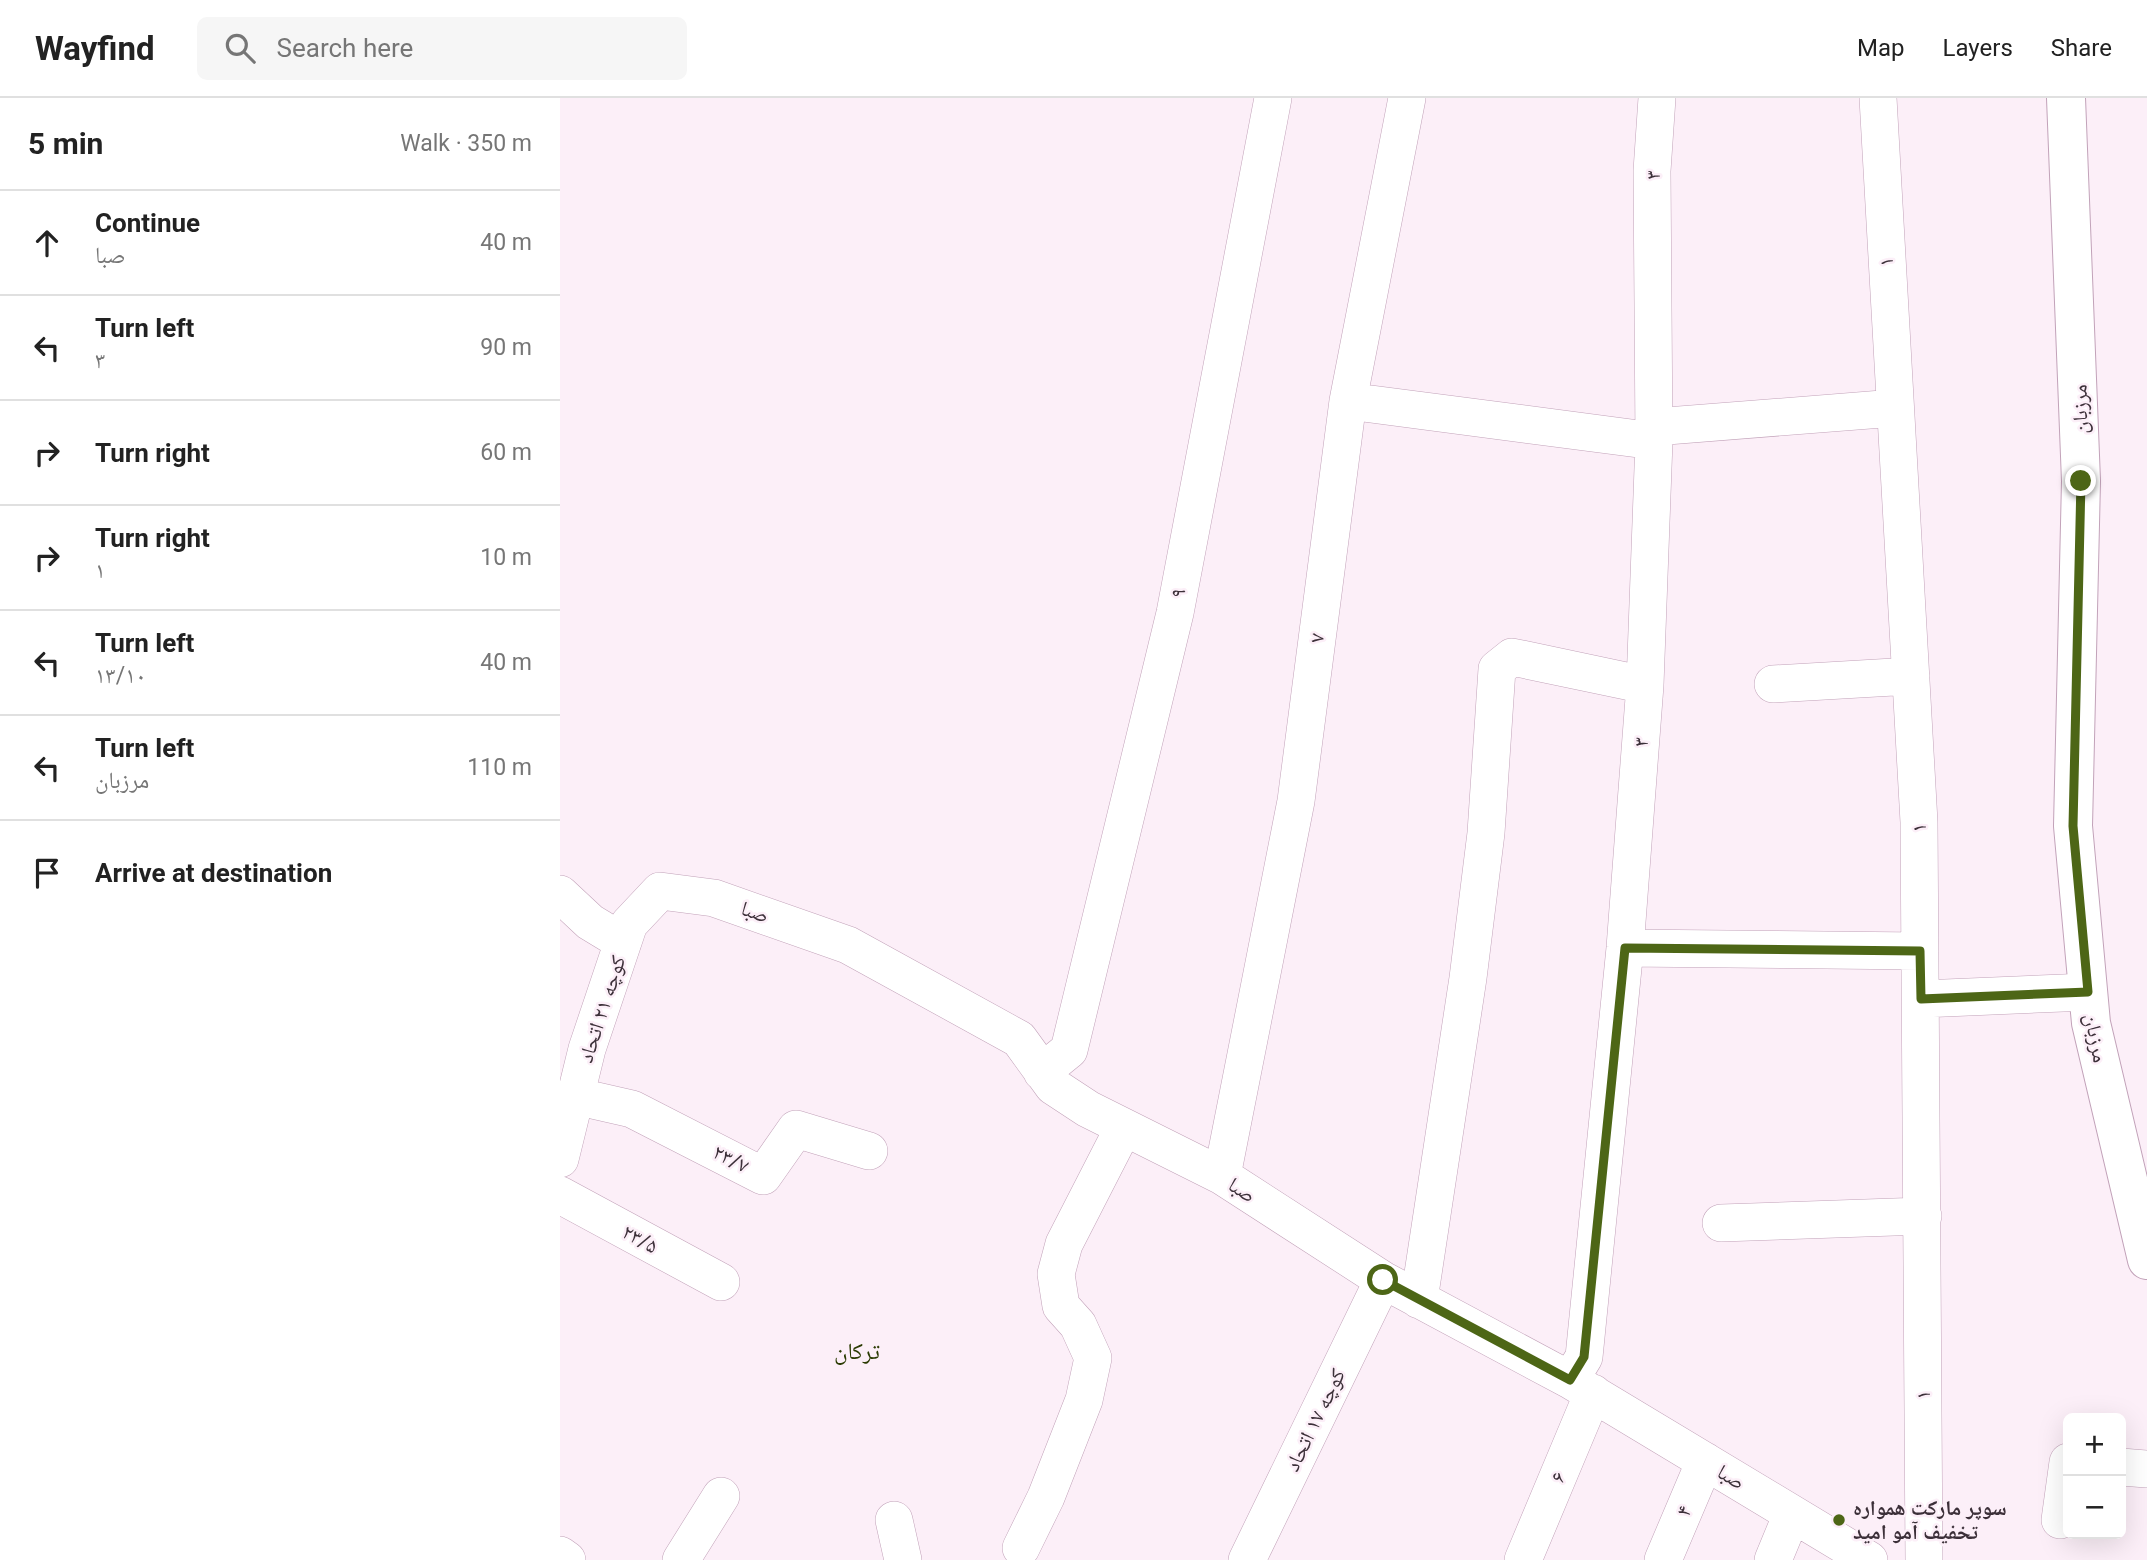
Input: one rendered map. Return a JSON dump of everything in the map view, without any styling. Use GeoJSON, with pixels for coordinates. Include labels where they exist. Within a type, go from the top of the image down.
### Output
{"type":"FeatureCollection","features":[{"type":"Feature","properties":{"kind":"street","name":"۹"},"geometry":{"type":"LineString","coordinates":[[1042,1072],[1069,1050],[1174,613],[1273,98]]}},
{"type":"Feature","properties":{"kind":"street","name":"۷"},"geometry":{"type":"LineString","coordinates":[[1222,1176],[1296,801],[1348,401],[1406,98]]}},
{"type":"Feature","properties":{"kind":"street","name":"۳"},"geometry":{"type":"LineString","coordinates":[[1581,1387],[1625,948],[1645,685],[1654,434],[1652,171],[1657,98]]}},
{"type":"Feature","properties":{"kind":"street","name":"۱"},"geometry":{"type":"LineString","coordinates":[[1878,98],[1919,822],[1924,1560]]}},
{"type":"Feature","properties":{"kind":"street","name":"مرزبان"},"geometry":{"type":"LineString","coordinates":[[2066,98],[2081,481],[2073,826],[2091,1023],[2147,1260]]}},
{"type":"Feature","properties":{"kind":"street"},"geometry":{"type":"LineString","coordinates":[[1348,401],[1654,434],[1895,408]]}},
{"type":"Feature","properties":{"kind":"street"},"geometry":{"type":"LineString","coordinates":[[1419,1300],[1483,860],[1497,669],[1511,657],[1645,685]]}},
{"type":"Feature","properties":{"kind":"street"},"geometry":{"type":"LineString","coordinates":[[1773,684],[1911,676]]}},
{"type":"Feature","properties":{"kind":"street","name":"صبا"},"geometry":{"type":"LineString","coordinates":[[623,942],[629,924],[660,891],[714,898],[848,945],[1018,1039],[1053,1086],[1088,1109],[1222,1176],[1383,1280],[1581,1387],[1869,1560]]}},
{"type":"Feature","properties":{"kind":"street"},"geometry":{"type":"LineString","coordinates":[[560,894],[590,922],[623,942]]}},
{"type":"Feature","properties":{"kind":"street","name":"کوچه ۲۱ اتحاد"},"geometry":{"type":"LineString","coordinates":[[560,1159],[575,1096],[623,942]]}},
{"type":"Feature","properties":{"kind":"street"},"geometry":{"type":"LineString","coordinates":[[1625,948],[1920,951]]}},
{"type":"Feature","properties":{"kind":"street"},"geometry":{"type":"LineString","coordinates":[[1921,999],[2088,992]]}},
{"type":"Feature","properties":{"kind":"street","name":"۲۳/۷"},"geometry":{"type":"LineString","coordinates":[[575,1096],[632,1109],[763,1176],[796,1129],[869,1151]]}},
{"type":"Feature","properties":{"kind":"street"},"geometry":{"type":"LineString","coordinates":[[1021,1548],[1046,1497],[1084,1400],[1093,1358],[1078,1325],[1061,1306],[1056,1274],[1064,1244],[1124,1127]]}},
{"type":"Feature","properties":{"kind":"street","name":"۲۳/۵"},"geometry":{"type":"LineString","coordinates":[[560,1195],[721,1282]]}},
{"type":"Feature","properties":{"kind":"street"},"geometry":{"type":"LineString","coordinates":[[1721,1223],[1923,1216]]}},
{"type":"Feature","properties":{"kind":"street","name":"کوچه ۱۷ اتحاد"},"geometry":{"type":"LineString","coordinates":[[1247,1560],[1383,1280]]}},
{"type":"Feature","properties":{"kind":"street","name":"۶"},"geometry":{"type":"LineString","coordinates":[[1522,1560],[1581,1387]]}},
{"type":"Feature","properties":{"kind":"street","name":"۴"},"geometry":{"type":"LineString","coordinates":[[1663,1560],[1706,1461]]}},
{"type":"Feature","properties":{"kind":"street"},"geometry":{"type":"LineString","coordinates":[[2126,1467],[2147,1469]]}},
{"type":"Feature","properties":{"kind":"street"},"geometry":{"type":"LineString","coordinates":[[2060,1520],[2066,1476]]}},
{"type":"Feature","properties":{"kind":"street"},"geometry":{"type":"LineString","coordinates":[[681,1560],[721,1496]]}},
{"type":"Feature","properties":{"kind":"street"},"geometry":{"type":"LineString","coordinates":[[1773,1560],[1792,1514]]}},
{"type":"Feature","properties":{"kind":"street"},"geometry":{"type":"LineString","coordinates":[[894,1520],[902,1560]]}},
{"type":"Feature","properties":{"kind":"street"},"geometry":{"type":"LineString","coordinates":[[560,1555],[567,1560]]}},
{"type":"Feature","properties":{"kind":"place","name":"سوپر مارکت همواره تخفیف آمو امید"},"geometry":{"type":"Point","coordinates":[1839,1520]}},
{"type":"Feature","properties":{"kind":"district","name":"ترکان"},"geometry":{"type":"Point","coordinates":[857,1351]}},
{"type":"Feature","properties":{"kind":"route"},"geometry":{"type":"LineString","coordinates":[[1383,1280],[1570,1380],[1584,1357],[1625,948],[1920,951],[1921,999],[2088,992],[2073,826],[2081,481]]}}]}
